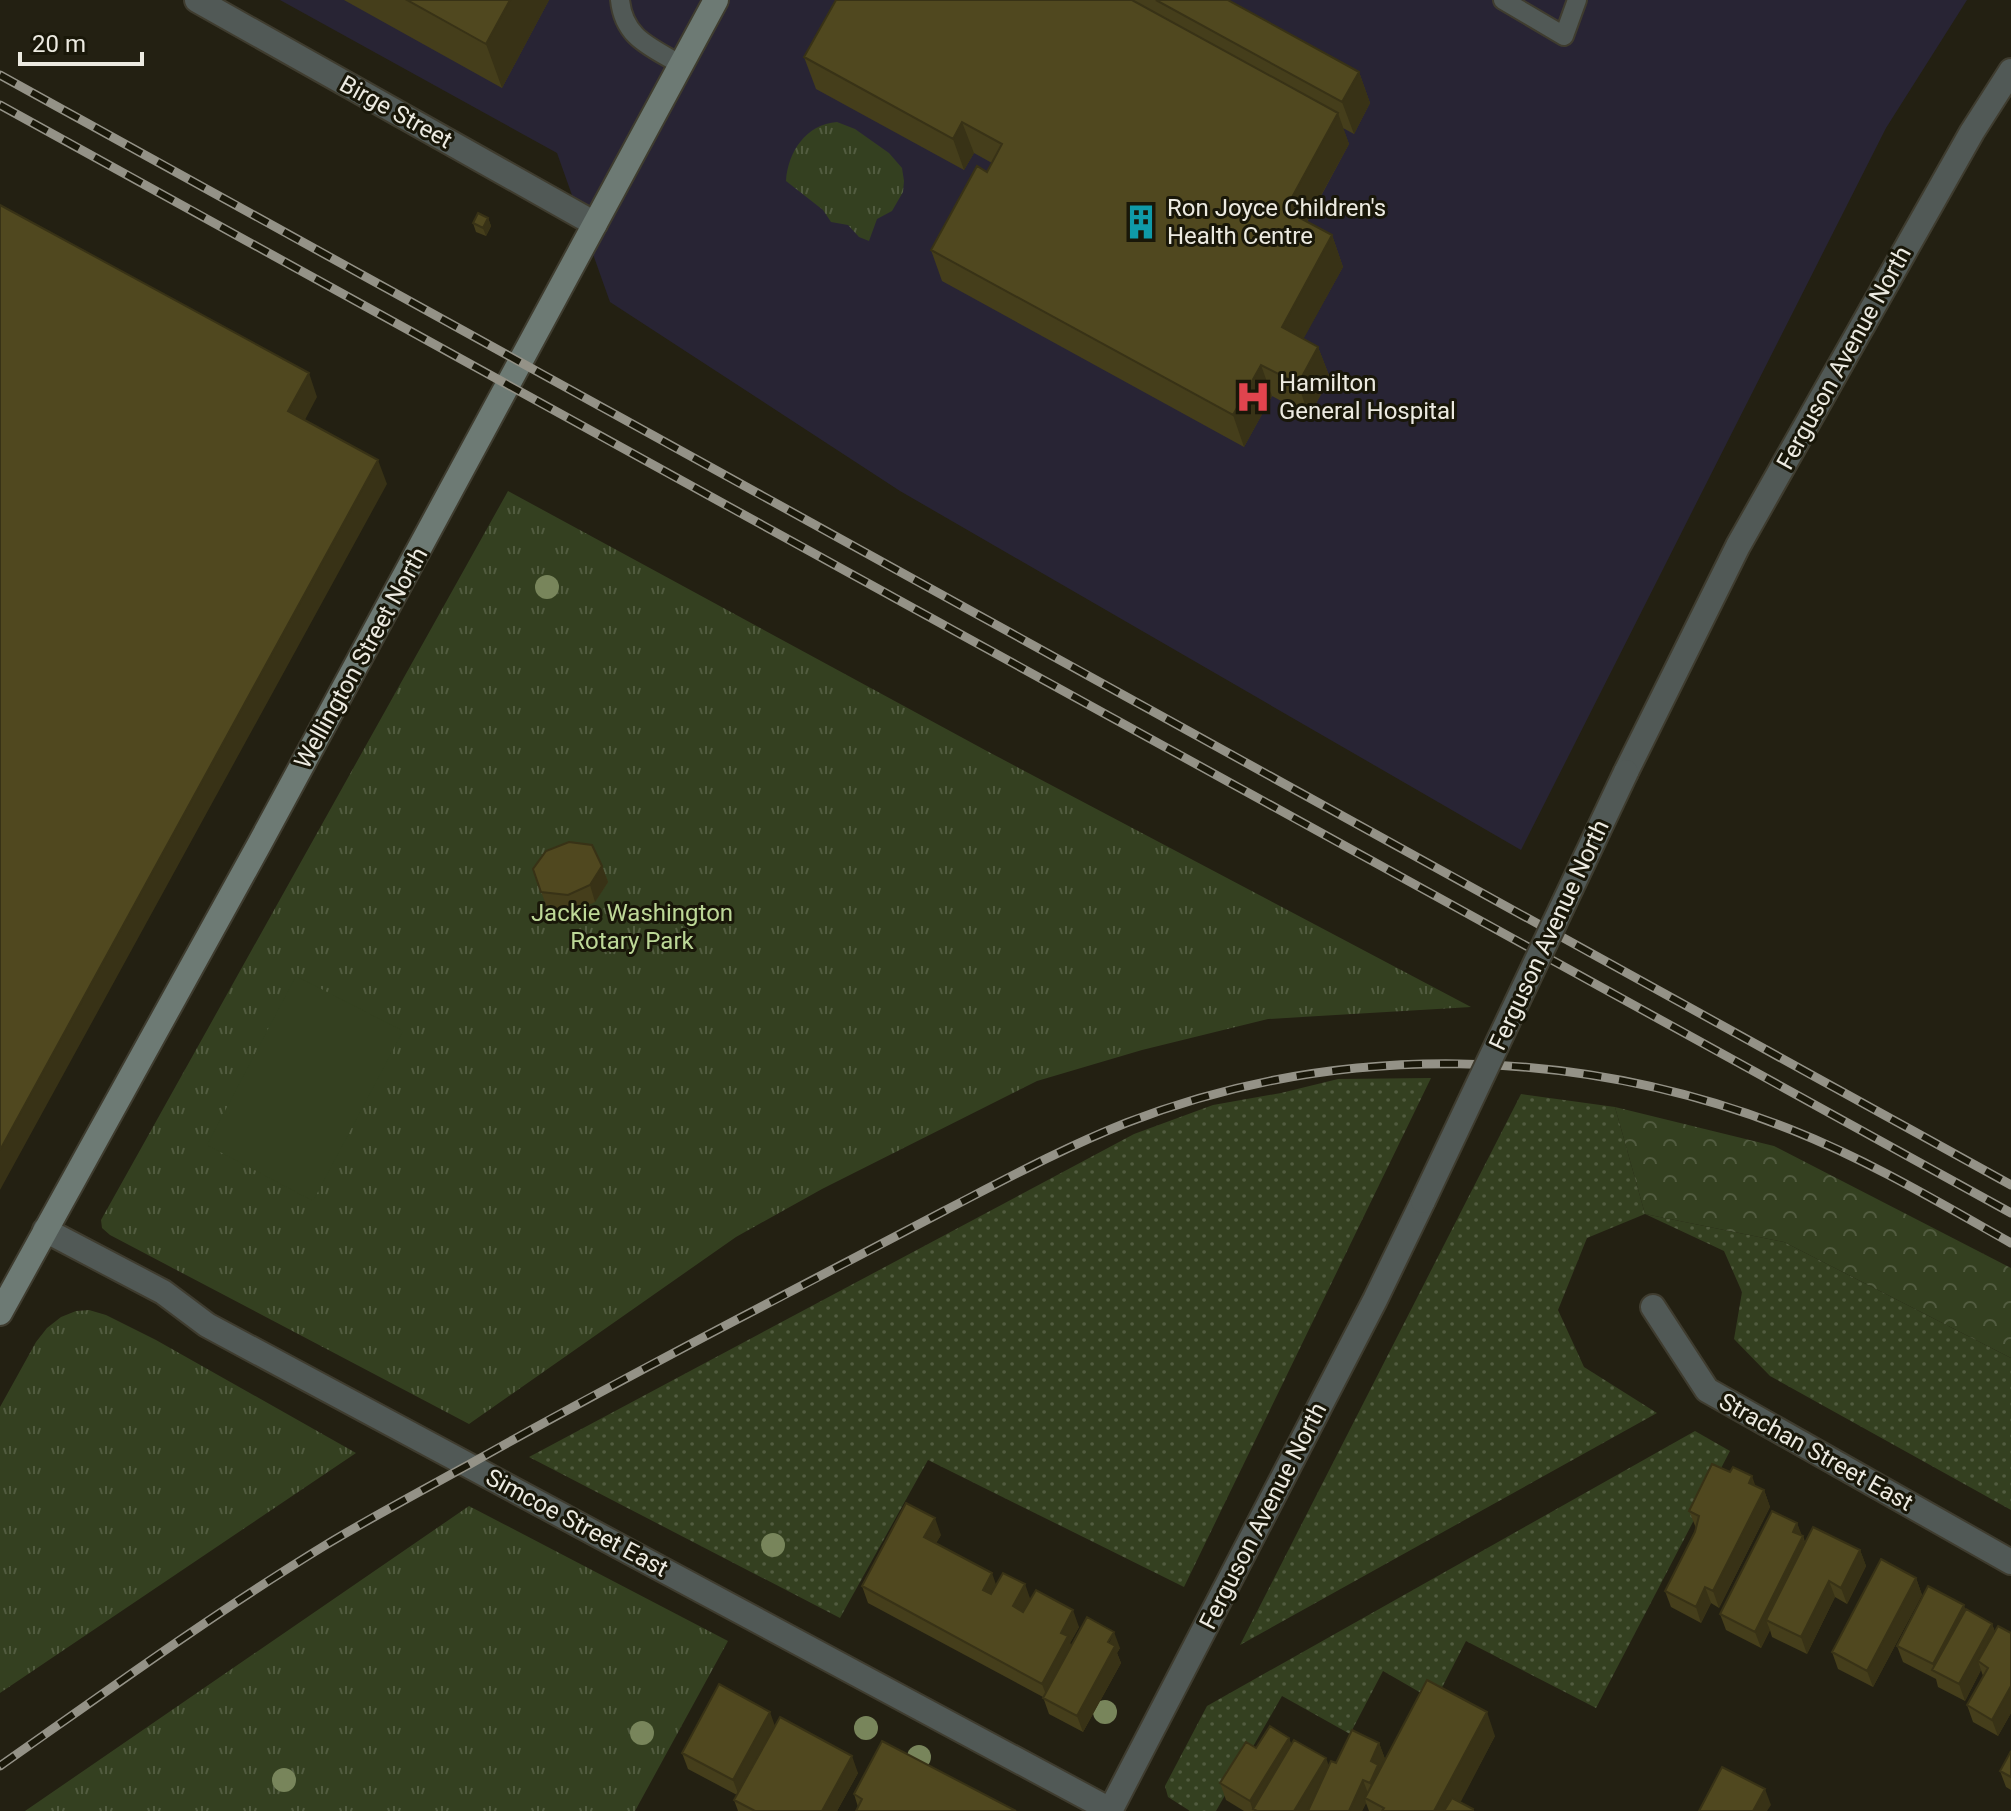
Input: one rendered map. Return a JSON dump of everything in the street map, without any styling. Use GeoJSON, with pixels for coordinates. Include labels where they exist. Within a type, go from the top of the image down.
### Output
{"type":"FeatureCollection","features":[{"type":"Feature","properties":{"kind":"main road","name":"Wellington Street North"},"geometry":{"type":"LineString","coordinates":[[0,1313],[260,843],[716,0]]}},
{"type":"Feature","properties":{"kind":"street","name":"Birge Street"},"geometry":{"type":"LineString","coordinates":[[202,1],[595,224]]}},
{"type":"Feature","properties":{"kind":"street","name":"Ferguson Avenue North"},"geometry":{"type":"LineString","coordinates":[[1111,1811],[1375,1300],[1626,772],[1738,546],[1972,132],[2011,71]]}},
{"type":"Feature","properties":{"kind":"street","name":"Simcoe Street East"},"geometry":{"type":"LineString","coordinates":[[45,1230],[163,1292],[207,1325],[1111,1811]]}},
{"type":"Feature","properties":{"kind":"street","name":"Strachan Street East"},"geometry":{"type":"LineString","coordinates":[[1653,1307],[1707,1390],[2011,1562]]}},
{"type":"Feature","properties":{"kind":"lane"},"geometry":{"type":"LineString","coordinates":[[620,0],[625,24],[635,37],[681,65]]}},
{"type":"Feature","properties":{"kind":"lane"},"geometry":{"type":"LineString","coordinates":[[1503,0],[1564,36],[1577,0]]}},
{"type":"Feature","properties":{"kind":"shaded area","name":"Hamilton General Hospital"},"geometry":{"type":"Polygon","coordinates":[[[280,0],[1967,0],[1886,128],[1521,850],[900,491],[610,302],[557,153],[280,0]]]}},
{"type":"Feature","properties":{"kind":"green space"},"geometry":{"type":"Polygon","coordinates":[[[837,122],[855,129],[889,153],[902,168],[903,192],[892,211],[877,219],[869,241],[859,237],[848,225],[831,222],[823,210],[786,181],[790,160],[801,141],[816,128],[837,122]]]}},
{"type":"Feature","properties":{"kind":"green space","name":"Jackie Washington Rotary Park"},"geometry":{"type":"Polygon","coordinates":[[[508,491],[985,750],[1471,1007],[1268,1019],[1142,1050],[1037,1081],[822,1189],[736,1237],[469,1424],[110,1235],[102,1228],[101,1220],[508,491]]]}},
{"type":"Feature","properties":{"kind":"green space"},"geometry":{"type":"Polygon","coordinates":[[[296,976],[403,1031],[313,1201],[207,1145],[296,976]]]}},
{"type":"Feature","properties":{"kind":"green space"},"geometry":{"type":"Polygon","coordinates":[[[1431,1078],[1184,1587],[928,1460],[840,1618],[529,1457],[1134,1134],[1213,1105],[1338,1079],[1431,1078]]]}},
{"type":"Feature","properties":{"kind":"green space"},"geometry":{"type":"Polygon","coordinates":[[[1521,1094],[1615,1107],[1645,1214],[1587,1238],[1558,1310],[1584,1367],[1657,1413],[1240,1645],[1521,1094]]]}},
{"type":"Feature","properties":{"kind":"green space"},"geometry":{"type":"Polygon","coordinates":[[[1615,1107],[1774,1146],[2011,1268],[2011,1358],[1784,1242],[1645,1214],[1615,1107]]]}},
{"type":"Feature","properties":{"kind":"green space"},"geometry":{"type":"Polygon","coordinates":[[[1645,1214],[1784,1242],[2011,1358],[2011,1510],[1770,1376],[1734,1339],[1742,1292],[1724,1251],[1645,1214]]]}},
{"type":"Feature","properties":{"kind":"green space"},"geometry":{"type":"Polygon","coordinates":[[[89,1310],[156,1340],[356,1453],[0,1693],[0,1407],[47,1328],[61,1317],[89,1310]]]}},
{"type":"Feature","properties":{"kind":"green space"},"geometry":{"type":"Polygon","coordinates":[[[1695,1431],[1730,1451],[1596,1708],[1466,1641],[1435,1701],[1383,1671],[1350,1734],[1282,1696],[1216,1811],[1190,1811],[1168,1797],[1165,1786],[1207,1706],[1695,1431]]]}},
{"type":"Feature","properties":{"kind":"green space"},"geometry":{"type":"Polygon","coordinates":[[[469,1506],[728,1641],[635,1811],[25,1811],[469,1506]]]}},
{"type":"Feature","properties":{"kind":"building"},"geometry":{"type":"Polygon","coordinates":[[[407,0],[510,0],[486,44],[407,0]]]}},
{"type":"Feature","properties":{"kind":"building","name":"Ron Joyce Children's Health Centre"},"geometry":{"type":"Polygon","coordinates":[[[836,0],[1132,0],[1338,113],[1285,210],[1332,235],[1282,327],[1318,347],[1298,384],[1261,365],[1233,415],[931,250],[977,166],[987,172],[1002,144],[962,122],[953,139],[804,57],[836,0]]]}},
{"type":"Feature","properties":{"kind":"building"},"geometry":{"type":"Polygon","coordinates":[[[1156,0],[1228,0],[1359,72],[1342,102],[1156,0]]]}},
{"type":"Feature","properties":{"kind":"building"},"geometry":{"type":"Polygon","coordinates":[[[0,205],[309,373],[288,411],[378,460],[0,1150],[0,205]]]}},
{"type":"Feature","properties":{"kind":"building"},"geometry":{"type":"Polygon","coordinates":[[[478,213],[488,218],[483,228],[473,223],[478,213]]]}},
{"type":"Feature","properties":{"kind":"building"},"geometry":{"type":"Polygon","coordinates":[[[569,842],[592,845],[602,866],[590,885],[568,895],[541,892],[533,869],[546,851],[569,842]]]}},
{"type":"Feature","properties":{"kind":"building"},"geometry":{"type":"Polygon","coordinates":[[[1712,1464],[1730,1472],[1733,1467],[1752,1476],[1749,1483],[1764,1490],[1713,1591],[1705,1587],[1696,1607],[1665,1591],[1695,1532],[1699,1516],[1689,1511],[1712,1464]]]}},
{"type":"Feature","properties":{"kind":"building"},"geometry":{"type":"Polygon","coordinates":[[[906,1503],[935,1518],[924,1537],[992,1573],[983,1590],[991,1594],[1003,1573],[1025,1584],[1013,1606],[1023,1612],[1036,1590],[1073,1610],[1061,1633],[1068,1636],[1042,1684],[862,1586],[906,1503]]]}},
{"type":"Feature","properties":{"kind":"building"},"geometry":{"type":"Polygon","coordinates":[[[1772,1511],[1797,1523],[1793,1532],[1803,1536],[1755,1632],[1720,1614],[1772,1511]]]}},
{"type":"Feature","properties":{"kind":"building"},"geometry":{"type":"Polygon","coordinates":[[[1813,1527],[1860,1550],[1841,1588],[1829,1581],[1801,1637],[1766,1620],[1813,1527]]]}},
{"type":"Feature","properties":{"kind":"building"},"geometry":{"type":"Polygon","coordinates":[[[1881,1559],[1916,1578],[1867,1671],[1832,1652],[1881,1559]]]}},
{"type":"Feature","properties":{"kind":"building"},"geometry":{"type":"Polygon","coordinates":[[[1928,1586],[1964,1605],[1933,1664],[1897,1646],[1928,1586]]]}},
{"type":"Feature","properties":{"kind":"building"},"geometry":{"type":"Polygon","coordinates":[[[1966,1609],[1992,1624],[1959,1684],[1932,1670],[1966,1609]]]}},
{"type":"Feature","properties":{"kind":"building"},"geometry":{"type":"Polygon","coordinates":[[[1087,1617],[1114,1632],[1108,1642],[1115,1646],[1077,1716],[1043,1698],[1087,1617]]]}},
{"type":"Feature","properties":{"kind":"building"},"geometry":{"type":"Polygon","coordinates":[[[1998,1626],[2011,1633],[2011,1686],[1992,1720],[1967,1705],[1988,1668],[1978,1661],[1998,1626]]]}},
{"type":"Feature","properties":{"kind":"building"},"geometry":{"type":"Polygon","coordinates":[[[1427,1680],[1487,1712],[1434,1811],[1382,1811],[1384,1808],[1365,1798],[1427,1680]]]}},
{"type":"Feature","properties":{"kind":"building"},"geometry":{"type":"Polygon","coordinates":[[[719,1684],[770,1712],[733,1780],[682,1753],[719,1684]]]}},
{"type":"Feature","properties":{"kind":"building"},"geometry":{"type":"Polygon","coordinates":[[[780,1717],[852,1756],[822,1811],[755,1811],[734,1800],[780,1717]]]}},
{"type":"Feature","properties":{"kind":"building"},"geometry":{"type":"Polygon","coordinates":[[[1270,1726],[1289,1738],[1250,1801],[1220,1783],[1246,1742],[1256,1748],[1270,1726]]]}},
{"type":"Feature","properties":{"kind":"building"},"geometry":{"type":"Polygon","coordinates":[[[1352,1730],[1379,1743],[1371,1761],[1378,1765],[1370,1783],[1363,1780],[1349,1811],[1308,1811],[1331,1761],[1336,1763],[1352,1730]]]}},
{"type":"Feature","properties":{"kind":"building"},"geometry":{"type":"Polygon","coordinates":[[[1294,1740],[1326,1758],[1294,1811],[1253,1809],[1294,1740]]]}},
{"type":"Feature","properties":{"kind":"building"},"geometry":{"type":"Polygon","coordinates":[[[882,1741],[1016,1811],[856,1811],[862,1799],[854,1794],[882,1741]]]}},
{"type":"Feature","properties":{"kind":"building"},"geometry":{"type":"Polygon","coordinates":[[[2011,1751],[2011,1777],[2000,1771],[2011,1751]]]}},
{"type":"Feature","properties":{"kind":"building"},"geometry":{"type":"Polygon","coordinates":[[[1722,1767],[1765,1789],[1753,1811],[1699,1811],[1722,1767]]]}},
{"type":"Feature","properties":{"kind":"building"},"geometry":{"type":"Polygon","coordinates":[[[1452,1798],[1473,1809],[1472,1811],[1444,1811],[1452,1798]]]}},
{"type":"Feature","properties":{"kind":"railway"},"geometry":{"type":"LineString","coordinates":[[0,75],[2011,1185]]}},
{"type":"Feature","properties":{"kind":"railway"},"geometry":{"type":"LineString","coordinates":[[0,105],[2011,1213]]}},
{"type":"Feature","properties":{"kind":"railway"},"geometry":{"type":"LineString","coordinates":[[0,1766],[160,1653],[324,1546],[397,1504],[636,1373],[1034,1165],[1126,1123],[1207,1096],[1290,1077],[1374,1067],[1459,1064],[1544,1069],[1628,1082],[1711,1102],[1792,1130],[1903,1183],[2011,1243]]}},
{"type":"Feature","properties":{"kind":"place","name":"Ron Joyce Children's Health Centre"},"geometry":{"type":"Point","coordinates":[1141,222]}},
{"type":"Feature","properties":{"kind":"place","name":"Hamilton General Hospital"},"geometry":{"type":"Point","coordinates":[1253,397]}}]}
